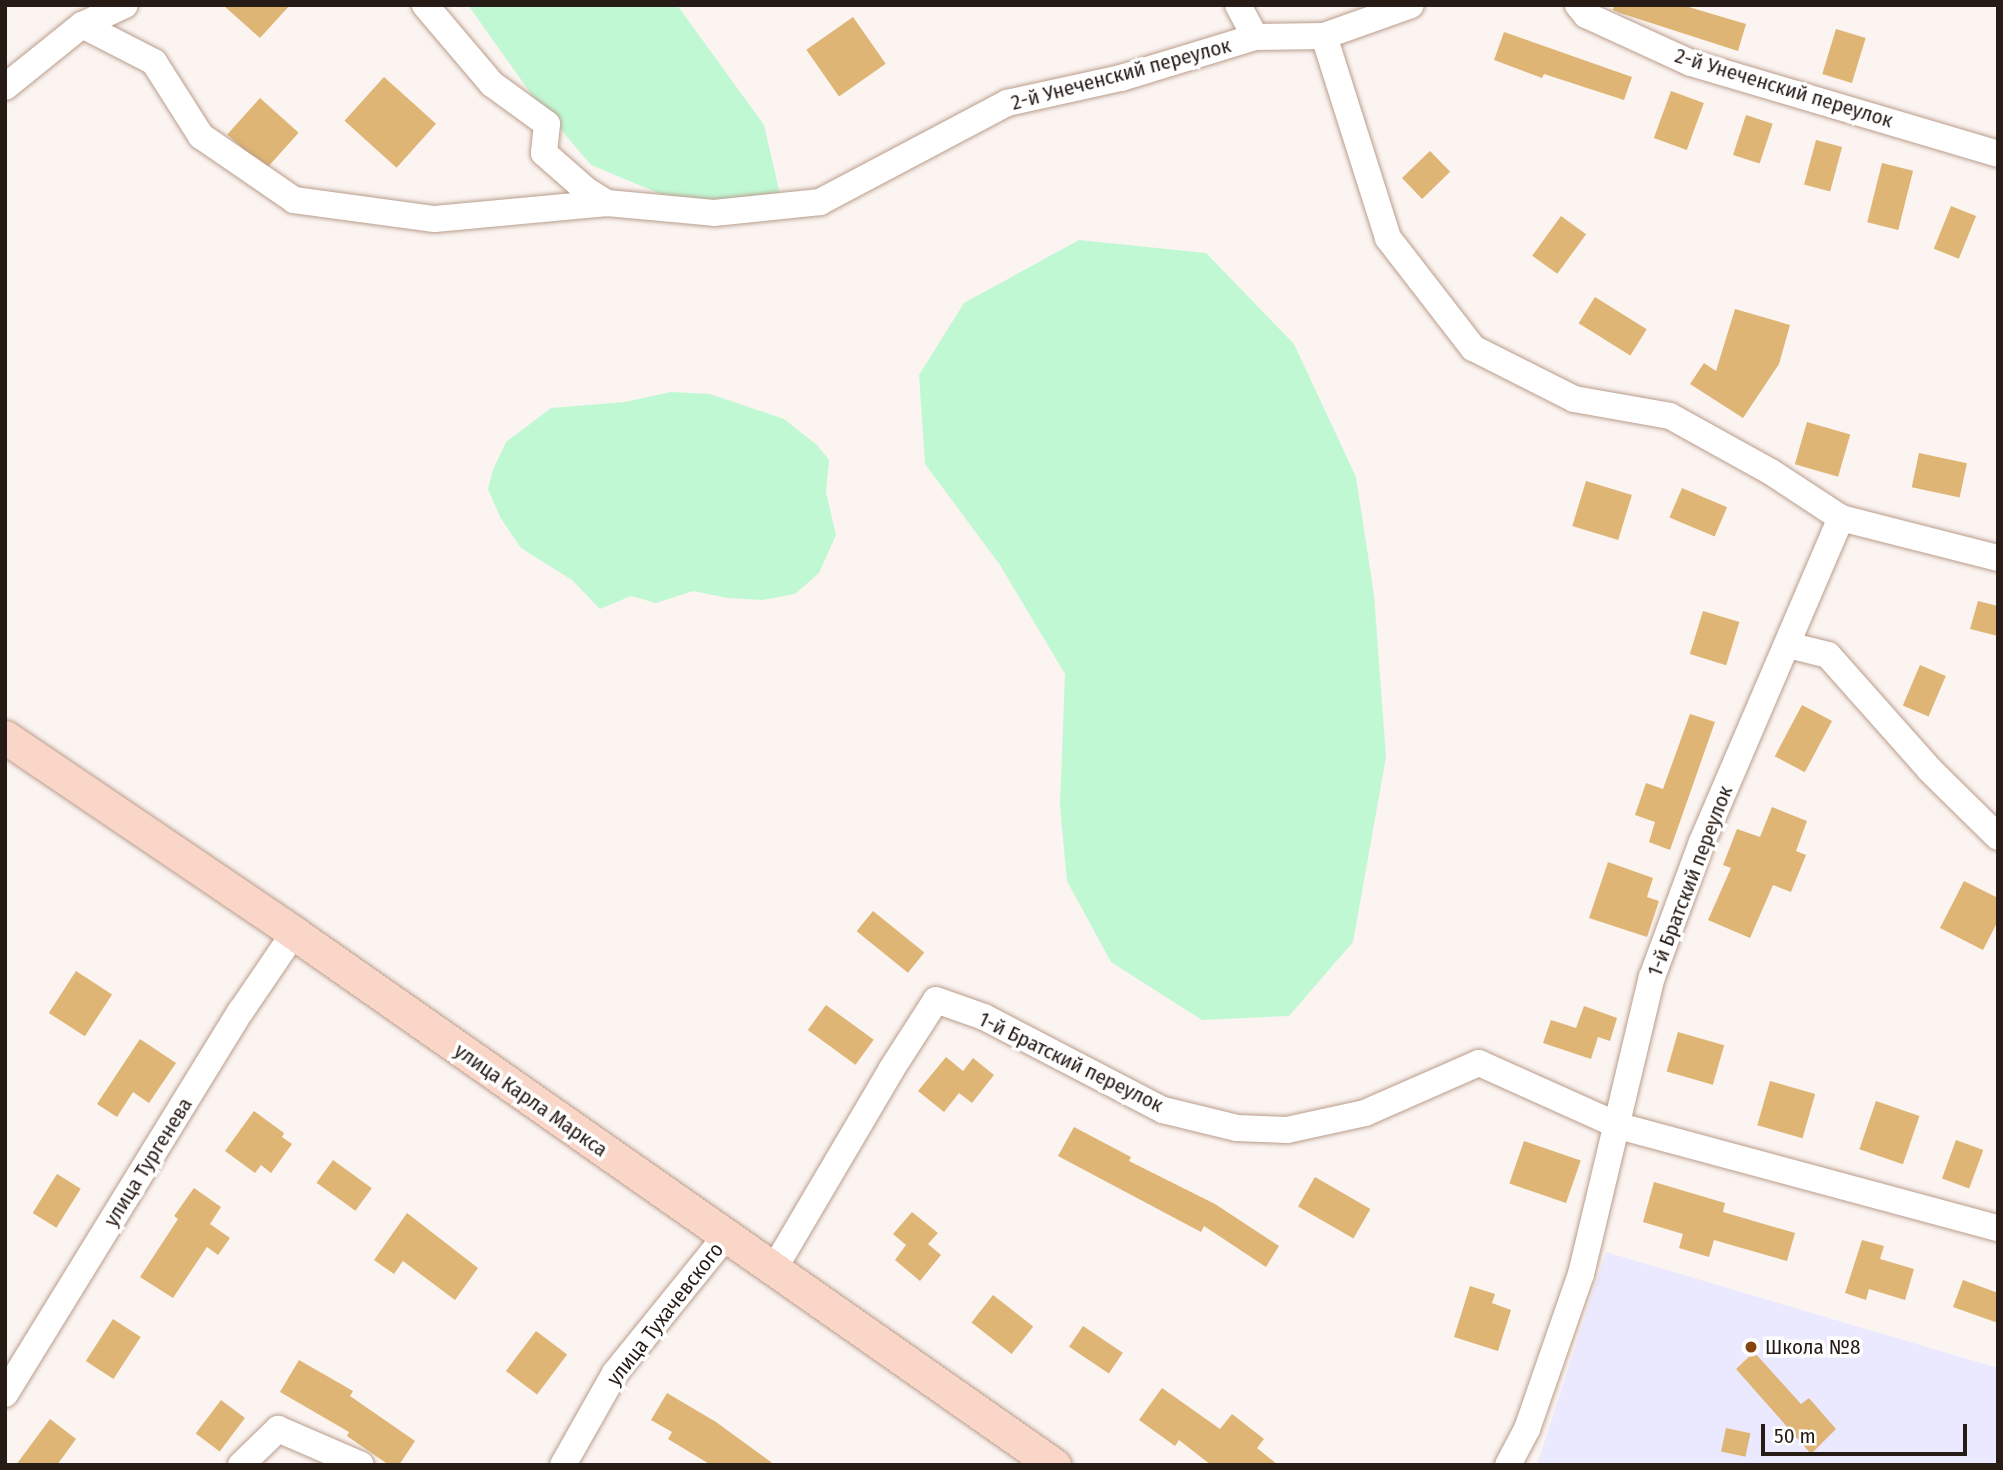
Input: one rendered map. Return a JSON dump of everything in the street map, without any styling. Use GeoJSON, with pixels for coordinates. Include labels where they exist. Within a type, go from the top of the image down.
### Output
{"type":"FeatureCollection","features":[{"type":"Feature","properties":{"kind":"main road","name":"улица Карла Маркса"},"geometry":{"type":"LineString","coordinates":[[5,737],[294,933],[1054,1465]]}},
{"type":"Feature","properties":{"kind":"street"},"geometry":{"type":"LineString","coordinates":[[5,87],[82,25],[125,5]]}},
{"type":"Feature","properties":{"kind":"street"},"geometry":{"type":"LineString","coordinates":[[425,5],[492,84],[547,124],[544,153],[586,190],[607,203]]}},
{"type":"Feature","properties":{"kind":"street"},"geometry":{"type":"LineString","coordinates":[[1238,5],[1255,37]]}},
{"type":"Feature","properties":{"kind":"street","name":"2-й Унеченский переулок"},"geometry":{"type":"LineString","coordinates":[[82,25],[154,62],[201,136],[294,200],[435,219],[607,203],[714,213],[820,202],[1007,103],[1121,78],[1255,37],[1324,36],[1362,12],[1411,5]]}},
{"type":"Feature","properties":{"kind":"street","name":"2-й Унеченский переулок"},"geometry":{"type":"LineString","coordinates":[[1578,5],[1586,15],[1691,63],[1998,153]]}},
{"type":"Feature","properties":{"kind":"street"},"geometry":{"type":"LineString","coordinates":[[1324,36],[1388,237],[1473,348],[1574,399],[1670,416],[1771,472],[1841,518],[1998,558]]}},
{"type":"Feature","properties":{"kind":"street","name":"1-й Братский переулок"},"geometry":{"type":"LineString","coordinates":[[1508,1465],[1527,1429],[1581,1274],[1619,1126],[1652,977],[1702,842],[1841,518]]}},
{"type":"Feature","properties":{"kind":"street"},"geometry":{"type":"LineString","coordinates":[[1788,645],[1828,654],[1930,770],[1998,837]]}},
{"type":"Feature","properties":{"kind":"street","name":"улица Тургенева"},"geometry":{"type":"LineString","coordinates":[[5,1394],[242,1011],[294,933]]}},
{"type":"Feature","properties":{"kind":"street","name":"1-й Братский переулок"},"geometry":{"type":"LineString","coordinates":[[774,1269],[891,1070],[936,1000],[984,1017],[1164,1110],[1237,1128],[1287,1130],[1365,1113],[1479,1063],[1619,1126],[1998,1228]]}},
{"type":"Feature","properties":{"kind":"street","name":"улица Тухачевского"},"geometry":{"type":"LineString","coordinates":[[563,1465],[615,1373],[725,1237]]}},
{"type":"Feature","properties":{"kind":"street"},"geometry":{"type":"LineString","coordinates":[[241,1465],[278,1429],[361,1465]]}},
{"type":"Feature","properties":{"kind":"shaded area","name":"Школа №8"},"geometry":{"type":"Polygon","coordinates":[[[1606,1252],[1998,1368],[1998,1465],[1537,1465],[1606,1252]]]}},
{"type":"Feature","properties":{"kind":"green space"},"geometry":{"type":"Polygon","coordinates":[[[468,5],[677,5],[764,125],[780,194],[742,203],[663,195],[591,165],[534,98],[468,5]]]}},
{"type":"Feature","properties":{"kind":"green space"},"geometry":{"type":"Polygon","coordinates":[[[1079,240],[1206,253],[1294,344],[1356,477],[1374,595],[1386,757],[1353,942],[1289,1016],[1202,1020],[1111,962],[1067,881],[1060,806],[1065,674],[1000,565],[925,464],[919,375],[964,303],[1079,240]]]}},
{"type":"Feature","properties":{"kind":"green space"},"geometry":{"type":"Polygon","coordinates":[[[671,392],[710,394],[784,419],[817,445],[829,460],[826,492],[836,535],[819,573],[795,594],[762,600],[728,598],[693,591],[656,603],[631,596],[600,609],[572,580],[521,548],[500,517],[488,489],[493,470],[506,442],[551,408],[625,402],[671,392]]]}},
{"type":"Feature","properties":{"kind":"building"},"geometry":{"type":"Polygon","coordinates":[[[223,5],[290,5],[260,38],[223,5]]]}},
{"type":"Feature","properties":{"kind":"building"},"geometry":{"type":"Polygon","coordinates":[[[1614,5],[1682,5],[1746,24],[1738,51],[1620,13],[1613,10],[1614,5]]]}},
{"type":"Feature","properties":{"kind":"building"},"geometry":{"type":"Polygon","coordinates":[[[853,17],[886,64],[839,96],[806,50],[853,17]]]}},
{"type":"Feature","properties":{"kind":"building"},"geometry":{"type":"Polygon","coordinates":[[[1836,29],[1866,38],[1852,83],[1822,74],[1836,29]]]}},
{"type":"Feature","properties":{"kind":"building"},"geometry":{"type":"Polygon","coordinates":[[[1504,32],[1632,77],[1624,100],[1544,74],[1542,78],[1494,60],[1504,32]]]}},
{"type":"Feature","properties":{"kind":"building"},"geometry":{"type":"Polygon","coordinates":[[[384,77],[436,124],[397,168],[345,121],[384,77]]]}},
{"type":"Feature","properties":{"kind":"building"},"geometry":{"type":"Polygon","coordinates":[[[1671,91],[1704,103],[1687,150],[1654,138],[1671,91]]]}},
{"type":"Feature","properties":{"kind":"building"},"geometry":{"type":"Polygon","coordinates":[[[260,98],[299,133],[266,169],[227,134],[260,98]]]}},
{"type":"Feature","properties":{"kind":"building"},"geometry":{"type":"Polygon","coordinates":[[[1746,115],[1773,124],[1760,164],[1733,155],[1746,115]]]}},
{"type":"Feature","properties":{"kind":"building"},"geometry":{"type":"Polygon","coordinates":[[[1816,140],[1842,147],[1830,191],[1804,184],[1816,140]]]}},
{"type":"Feature","properties":{"kind":"building"},"geometry":{"type":"Polygon","coordinates":[[[1430,151],[1450,172],[1422,199],[1402,178],[1430,151]]]}},
{"type":"Feature","properties":{"kind":"building"},"geometry":{"type":"Polygon","coordinates":[[[1882,163],[1913,171],[1898,230],[1867,222],[1882,163]]]}},
{"type":"Feature","properties":{"kind":"building"},"geometry":{"type":"Polygon","coordinates":[[[1951,206],[1976,216],[1959,259],[1934,249],[1951,206]]]}},
{"type":"Feature","properties":{"kind":"building"},"geometry":{"type":"Polygon","coordinates":[[[1561,216],[1586,234],[1557,274],[1532,256],[1561,216]]]}},
{"type":"Feature","properties":{"kind":"building"},"geometry":{"type":"Polygon","coordinates":[[[1595,297],[1647,329],[1630,356],[1579,323],[1595,297]]]}},
{"type":"Feature","properties":{"kind":"building"},"geometry":{"type":"Polygon","coordinates":[[[1735,309],[1790,325],[1779,364],[1743,418],[1690,384],[1704,363],[1716,371],[1735,309]]]}},
{"type":"Feature","properties":{"kind":"building"},"geometry":{"type":"Polygon","coordinates":[[[1807,422],[1850,434],[1838,477],[1795,464],[1807,422]]]}},
{"type":"Feature","properties":{"kind":"building"},"geometry":{"type":"Polygon","coordinates":[[[1919,453],[1967,463],[1960,497],[1912,487],[1919,453]]]}},
{"type":"Feature","properties":{"kind":"building"},"geometry":{"type":"Polygon","coordinates":[[[1586,481],[1632,495],[1618,540],[1572,526],[1586,481]]]}},
{"type":"Feature","properties":{"kind":"building"},"geometry":{"type":"Polygon","coordinates":[[[1682,488],[1727,507],[1715,537],[1669,517],[1682,488]]]}},
{"type":"Feature","properties":{"kind":"building"},"geometry":{"type":"Polygon","coordinates":[[[1978,601],[1998,606],[1998,636],[1970,629],[1978,601]]]}},
{"type":"Feature","properties":{"kind":"building"},"geometry":{"type":"Polygon","coordinates":[[[1703,611],[1739,622],[1726,665],[1690,654],[1703,611]]]}},
{"type":"Feature","properties":{"kind":"building"},"geometry":{"type":"Polygon","coordinates":[[[1920,665],[1946,676],[1929,716],[1903,706],[1920,665]]]}},
{"type":"Feature","properties":{"kind":"building"},"geometry":{"type":"Polygon","coordinates":[[[1802,705],[1832,721],[1805,772],[1775,756],[1802,705]]]}},
{"type":"Feature","properties":{"kind":"building"},"geometry":{"type":"Polygon","coordinates":[[[1690,714],[1715,722],[1670,850],[1649,842],[1655,822],[1635,815],[1646,783],[1663,789],[1690,714]]]}},
{"type":"Feature","properties":{"kind":"building"},"geometry":{"type":"Polygon","coordinates":[[[1772,807],[1807,821],[1796,851],[1806,855],[1791,892],[1773,885],[1750,938],[1708,920],[1731,868],[1723,865],[1737,829],[1760,837],[1772,807]]]}},
{"type":"Feature","properties":{"kind":"building"},"geometry":{"type":"Polygon","coordinates":[[[1608,862],[1653,878],[1647,897],[1659,901],[1647,937],[1589,918],[1608,862]]]}},
{"type":"Feature","properties":{"kind":"building"},"geometry":{"type":"Polygon","coordinates":[[[1964,881],[1998,898],[1998,921],[1983,950],[1940,928],[1964,881]]]}},
{"type":"Feature","properties":{"kind":"building"},"geometry":{"type":"Polygon","coordinates":[[[873,911],[924,953],[908,973],[857,931],[873,911]]]}},
{"type":"Feature","properties":{"kind":"building"},"geometry":{"type":"Polygon","coordinates":[[[76,971],[112,994],[85,1036],[49,1013],[76,971]]]}},
{"type":"Feature","properties":{"kind":"building"},"geometry":{"type":"Polygon","coordinates":[[[826,1005],[874,1040],[856,1065],[808,1030],[826,1005]]]}},
{"type":"Feature","properties":{"kind":"building"},"geometry":{"type":"Polygon","coordinates":[[[1584,1006],[1617,1018],[1610,1041],[1598,1037],[1591,1059],[1543,1043],[1551,1020],[1576,1028],[1584,1006]]]}},
{"type":"Feature","properties":{"kind":"building"},"geometry":{"type":"Polygon","coordinates":[[[1678,1032],[1724,1045],[1713,1085],[1667,1071],[1678,1032]]]}},
{"type":"Feature","properties":{"kind":"building"},"geometry":{"type":"Polygon","coordinates":[[[140,1039],[176,1063],[149,1103],[133,1092],[117,1117],[97,1104],[140,1039]]]}},
{"type":"Feature","properties":{"kind":"building"},"geometry":{"type":"Polygon","coordinates":[[[946,1057],[963,1071],[973,1058],[994,1075],[972,1103],[959,1093],[944,1112],[918,1091],[946,1057]]]}},
{"type":"Feature","properties":{"kind":"building"},"geometry":{"type":"Polygon","coordinates":[[[1770,1081],[1815,1094],[1802,1138],[1757,1125],[1770,1081]]]}},
{"type":"Feature","properties":{"kind":"building"},"geometry":{"type":"Polygon","coordinates":[[[1876,1101],[1919,1116],[1903,1164],[1859,1149],[1876,1101]]]}},
{"type":"Feature","properties":{"kind":"building"},"geometry":{"type":"Polygon","coordinates":[[[254,1111],[284,1133],[282,1137],[292,1144],[271,1173],[261,1165],[255,1173],[225,1151],[254,1111]]]}},
{"type":"Feature","properties":{"kind":"building"},"geometry":{"type":"Polygon","coordinates":[[[1074,1127],[1131,1157],[1129,1161],[1215,1204],[1279,1246],[1266,1267],[1204,1226],[1201,1232],[1058,1156],[1074,1127]]]}},
{"type":"Feature","properties":{"kind":"building"},"geometry":{"type":"Polygon","coordinates":[[[1956,1140],[1983,1150],[1969,1188],[1942,1179],[1956,1140]]]}},
{"type":"Feature","properties":{"kind":"building"},"geometry":{"type":"Polygon","coordinates":[[[1524,1141],[1581,1161],[1566,1203],[1509,1184],[1524,1141]]]}},
{"type":"Feature","properties":{"kind":"building"},"geometry":{"type":"Polygon","coordinates":[[[333,1160],[372,1188],[355,1211],[317,1183],[333,1160]]]}},
{"type":"Feature","properties":{"kind":"building"},"geometry":{"type":"Polygon","coordinates":[[[57,1174],[81,1189],[56,1228],[33,1213],[57,1174]]]}},
{"type":"Feature","properties":{"kind":"building"},"geometry":{"type":"Polygon","coordinates":[[[1315,1177],[1370,1209],[1353,1238],[1298,1206],[1315,1177]]]}},
{"type":"Feature","properties":{"kind":"building"},"geometry":{"type":"Polygon","coordinates":[[[1654,1182],[1725,1203],[1723,1212],[1795,1233],[1787,1261],[1714,1240],[1709,1257],[1679,1248],[1683,1234],[1643,1222],[1654,1182]]]}},
{"type":"Feature","properties":{"kind":"building"},"geometry":{"type":"Polygon","coordinates":[[[194,1188],[221,1207],[210,1224],[230,1238],[218,1255],[207,1247],[173,1298],[140,1277],[178,1219],[174,1216],[194,1188]]]}},
{"type":"Feature","properties":{"kind":"building"},"geometry":{"type":"Polygon","coordinates":[[[912,1212],[938,1233],[928,1244],[941,1255],[920,1281],[895,1260],[906,1245],[893,1234],[912,1212]]]}},
{"type":"Feature","properties":{"kind":"building"},"geometry":{"type":"Polygon","coordinates":[[[407,1213],[478,1268],[455,1300],[403,1261],[394,1274],[374,1260],[407,1213]]]}},
{"type":"Feature","properties":{"kind":"building"},"geometry":{"type":"Polygon","coordinates":[[[1862,1240],[1884,1246],[1880,1259],[1914,1269],[1905,1300],[1869,1289],[1866,1300],[1845,1293],[1862,1240]]]}},
{"type":"Feature","properties":{"kind":"building"},"geometry":{"type":"Polygon","coordinates":[[[1963,1280],[1998,1293],[1998,1323],[1953,1307],[1963,1280]]]}},
{"type":"Feature","properties":{"kind":"building"},"geometry":{"type":"Polygon","coordinates":[[[1470,1286],[1495,1294],[1492,1303],[1511,1310],[1498,1351],[1454,1337],[1470,1286]]]}},
{"type":"Feature","properties":{"kind":"building"},"geometry":{"type":"Polygon","coordinates":[[[993,1295],[1033,1326],[1012,1354],[971,1323],[993,1295]]]}},
{"type":"Feature","properties":{"kind":"building"},"geometry":{"type":"Polygon","coordinates":[[[113,1319],[141,1337],[113,1379],[86,1361],[113,1319]]]}},
{"type":"Feature","properties":{"kind":"building"},"geometry":{"type":"Polygon","coordinates":[[[1083,1326],[1123,1353],[1109,1374],[1069,1347],[1083,1326]]]}},
{"type":"Feature","properties":{"kind":"building"},"geometry":{"type":"Polygon","coordinates":[[[536,1331],[567,1354],[537,1394],[506,1371],[536,1331]]]}},
{"type":"Feature","properties":{"kind":"building"},"geometry":{"type":"Polygon","coordinates":[[[1754,1352],[1801,1404],[1809,1398],[1836,1429],[1811,1454],[1736,1369],[1754,1352]]]}},
{"type":"Feature","properties":{"kind":"building"},"geometry":{"type":"Polygon","coordinates":[[[299,1360],[353,1391],[350,1396],[415,1441],[399,1465],[389,1465],[347,1436],[349,1432],[280,1392],[299,1360]]]}},
{"type":"Feature","properties":{"kind":"building"},"geometry":{"type":"Polygon","coordinates":[[[1162,1388],[1220,1429],[1232,1414],[1264,1439],[1257,1448],[1278,1465],[1211,1465],[1179,1440],[1175,1446],[1139,1420],[1162,1388]]]}},
{"type":"Feature","properties":{"kind":"building"},"geometry":{"type":"Polygon","coordinates":[[[667,1393],[716,1422],[775,1465],[711,1465],[668,1439],[672,1432],[651,1420],[667,1393]]]}},
{"type":"Feature","properties":{"kind":"building"},"geometry":{"type":"Polygon","coordinates":[[[221,1400],[245,1418],[220,1452],[196,1434],[221,1400]]]}},
{"type":"Feature","properties":{"kind":"building"},"geometry":{"type":"Polygon","coordinates":[[[50,1419],[76,1439],[57,1465],[16,1465],[50,1419]]]}},
{"type":"Feature","properties":{"kind":"building"},"geometry":{"type":"Polygon","coordinates":[[[1726,1428],[1750,1433],[1745,1457],[1721,1451],[1726,1428]]]}},
{"type":"Feature","properties":{"kind":"place","name":"Школа №8"},"geometry":{"type":"Point","coordinates":[1751,1347]}}]}
